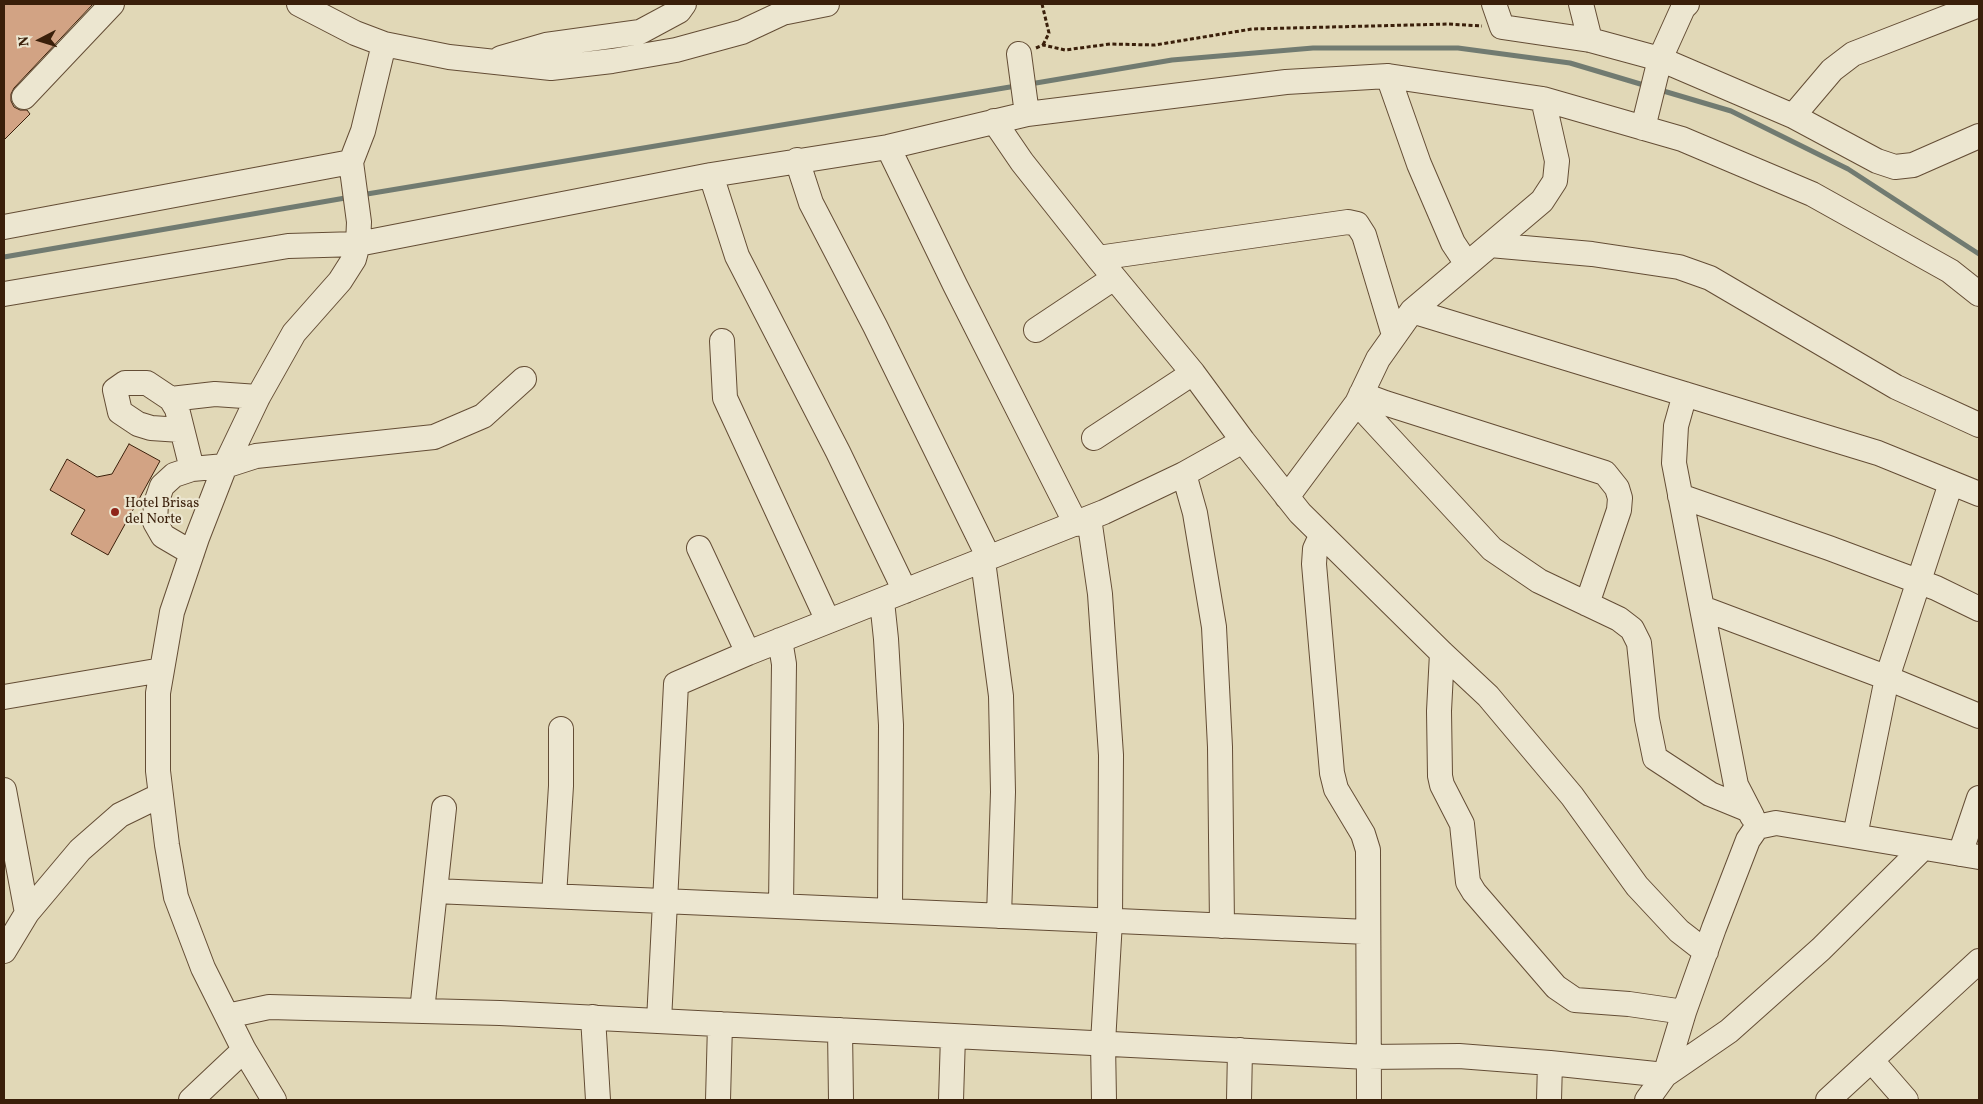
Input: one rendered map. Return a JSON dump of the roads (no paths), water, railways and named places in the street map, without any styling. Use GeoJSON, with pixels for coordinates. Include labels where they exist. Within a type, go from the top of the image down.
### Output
{"type":"FeatureCollection","features":[{"type":"Feature","properties":{"kind":"street"},"geometry":{"type":"LineString","coordinates":[[24,97],[112,4]]}},
{"type":"Feature","properties":{"kind":"street"},"geometry":{"type":"LineString","coordinates":[[299,4],[355,33],[384,44],[449,57],[551,68],[612,61],[676,50],[742,32],[792,8],[827,4]]}},
{"type":"Feature","properties":{"kind":"street"},"geometry":{"type":"LineString","coordinates":[[489,61],[546,45],[640,32],[679,11],[684,4]]}},
{"type":"Feature","properties":{"kind":"street"},"geometry":{"type":"LineString","coordinates":[[1494,4],[1502,27],[1590,40],[1660,59],[1793,116],[1877,160],[1896,167],[1913,165],[1979,136]]}},
{"type":"Feature","properties":{"kind":"street"},"geometry":{"type":"LineString","coordinates":[[1581,4],[1590,40]]}},
{"type":"Feature","properties":{"kind":"street"},"geometry":{"type":"LineString","coordinates":[[1643,128],[1660,59],[1683,8],[1688,4]]}},
{"type":"Feature","properties":{"kind":"street"},"geometry":{"type":"LineString","coordinates":[[1793,116],[1832,70],[1853,54],[1979,5]]}},
{"type":"Feature","properties":{"kind":"street"},"geometry":{"type":"LineString","coordinates":[[274,1100],[244,1050],[203,968],[176,897],[158,771],[158,693],[172,612],[225,466],[258,397],[294,333],[340,281],[354,259],[358,233],[352,169],[384,44]]}},
{"type":"Feature","properties":{"kind":"street"},"geometry":{"type":"LineString","coordinates":[[1019,54],[1027,114]]}},
{"type":"Feature","properties":{"kind":"street"},"geometry":{"type":"LineString","coordinates":[[1388,76],[1419,164],[1453,243],[1467,264]]}},
{"type":"Feature","properties":{"kind":"street"},"geometry":{"type":"LineString","coordinates":[[4,294],[358,233],[797,160],[888,147],[1027,114],[1286,82],[1388,76],[1544,99],[1682,139],[1812,194],[1950,271],[1979,294]]}},
{"type":"Feature","properties":{"kind":"street"},"geometry":{"type":"LineString","coordinates":[[1287,497],[1359,398],[1378,359],[1412,311],[1542,201],[1555,181],[1556,161],[1544,99]]}},
{"type":"Feature","properties":{"kind":"street"},"geometry":{"type":"LineString","coordinates":[[994,121],[1022,162],[1114,278],[1193,373],[1287,497],[1322,536],[1488,696],[1572,796],[1637,886],[1679,931],[1706,952]]}},
{"type":"Feature","properties":{"kind":"street"},"geometry":{"type":"LineString","coordinates":[[888,147],[955,285],[1082,521],[1100,594],[1111,755],[1110,921],[1103,1043],[1104,1100]]}},
{"type":"Feature","properties":{"kind":"street"},"geometry":{"type":"LineString","coordinates":[[797,160],[811,204],[879,335],[986,560],[1000,696],[1003,792],[999,916]]}},
{"type":"Feature","properties":{"kind":"street"},"geometry":{"type":"LineString","coordinates":[[4,227],[352,169]]}},
{"type":"Feature","properties":{"kind":"street"},"geometry":{"type":"LineString","coordinates":[[711,175],[737,256],[838,452],[905,591]]}},
{"type":"Feature","properties":{"kind":"street"},"geometry":{"type":"LineString","coordinates":[[1098,258],[1348,222],[1357,224],[1364,235],[1394,335]]}},
{"type":"Feature","properties":{"kind":"street"},"geometry":{"type":"LineString","coordinates":[[1490,245],[1592,254],[1679,267],[1710,278],[1896,387],[1979,425]]}},
{"type":"Feature","properties":{"kind":"street"},"geometry":{"type":"LineString","coordinates":[[1036,330],[1114,278]]}},
{"type":"Feature","properties":{"kind":"street"},"geometry":{"type":"LineString","coordinates":[[1412,311],[1878,454],[1979,494]]}},
{"type":"Feature","properties":{"kind":"street"},"geometry":{"type":"LineString","coordinates":[[722,341],[725,398],[828,621]]}},
{"type":"Feature","properties":{"kind":"street"},"geometry":{"type":"LineString","coordinates":[[1094,438],[1193,373]]}},
{"type":"Feature","properties":{"kind":"street"},"geometry":{"type":"LineString","coordinates":[[192,553],[163,536],[155,522],[156,504],[162,486],[174,475],[192,468],[225,466],[256,456],[434,437],[483,416],[524,379]]}},
{"type":"Feature","properties":{"kind":"street"},"geometry":{"type":"LineString","coordinates":[[182,430],[151,428],[138,424],[120,412],[115,390],[125,383],[147,383],[171,399],[177,409],[192,468]]}},
{"type":"Feature","properties":{"kind":"street"},"geometry":{"type":"LineString","coordinates":[[171,399],[214,394],[258,397]]}},
{"type":"Feature","properties":{"kind":"street"},"geometry":{"type":"LineString","coordinates":[[1666,1075],[1684,1012],[1748,840],[1753,819],[1736,786],[1674,463],[1676,426],[1685,394]]}},
{"type":"Feature","properties":{"kind":"street"},"geometry":{"type":"LineString","coordinates":[[1359,398],[1492,550],[1540,581],[1619,619],[1632,629],[1639,643],[1647,719],[1655,758],[1710,794],[1753,819],[1970,856],[1979,798]]}},
{"type":"Feature","properties":{"kind":"street"},"geometry":{"type":"LineString","coordinates":[[1359,398],[1385,403],[1605,473],[1617,488],[1620,498],[1619,510],[1587,604]]}},
{"type":"Feature","properties":{"kind":"street"},"geometry":{"type":"LineString","coordinates":[[659,1021],[676,684],[780,640],[1082,521],[1184,474],[1243,441]]}},
{"type":"Feature","properties":{"kind":"street"},"geometry":{"type":"LineString","coordinates":[[1184,474],[1195,513],[1214,627],[1220,747],[1222,926]]}},
{"type":"Feature","properties":{"kind":"street"},"geometry":{"type":"LineString","coordinates":[[1855,836],[1887,678],[1917,581],[1951,483]]}},
{"type":"Feature","properties":{"kind":"street"},"geometry":{"type":"LineString","coordinates":[[1680,496],[1917,581],[1979,609]]}},
{"type":"Feature","properties":{"kind":"street"},"geometry":{"type":"LineString","coordinates":[[1322,536],[1315,549],[1314,564],[1332,773],[1336,789],[1363,834],[1368,850],[1369,1100]]}},
{"type":"Feature","properties":{"kind":"street"},"geometry":{"type":"LineString","coordinates":[[699,548],[748,653]]}},
{"type":"Feature","properties":{"kind":"street"},"geometry":{"type":"LineString","coordinates":[[882,600],[891,725],[890,911]]}},
{"type":"Feature","properties":{"kind":"street"},"geometry":{"type":"LineString","coordinates":[[1702,608],[1887,678],[1979,716]]}},
{"type":"Feature","properties":{"kind":"street"},"geometry":{"type":"LineString","coordinates":[[780,640],[784,664],[781,906]]}},
{"type":"Feature","properties":{"kind":"street"},"geometry":{"type":"LineString","coordinates":[[1442,653],[1438,711],[1440,776],[1442,786],[1462,824],[1468,882],[1474,892],[1556,987],[1575,1000],[1628,1004],[1684,1012]]}},
{"type":"Feature","properties":{"kind":"street"},"geometry":{"type":"LineString","coordinates":[[4,697],[162,670]]}},
{"type":"Feature","properties":{"kind":"street"},"geometry":{"type":"LineString","coordinates":[[554,896],[562,786],[562,729]]}},
{"type":"Feature","properties":{"kind":"street"},"geometry":{"type":"LineString","coordinates":[[4,790],[27,913]]}},
{"type":"Feature","properties":{"kind":"street"},"geometry":{"type":"LineString","coordinates":[[4,951],[27,913],[80,850],[120,815],[161,795]]}},
{"type":"Feature","properties":{"kind":"street"},"geometry":{"type":"LineString","coordinates":[[422,1011],[444,808]]}},
{"type":"Feature","properties":{"kind":"street"},"geometry":{"type":"LineString","coordinates":[[1647,1100],[1666,1075],[1729,1032],[1822,949],[1923,848]]}},
{"type":"Feature","properties":{"kind":"street"},"geometry":{"type":"LineString","coordinates":[[435,891],[1368,932]]}},
{"type":"Feature","properties":{"kind":"street"},"geometry":{"type":"LineString","coordinates":[[1828,1100],[1979,961]]}},
{"type":"Feature","properties":{"kind":"street"},"geometry":{"type":"LineString","coordinates":[[227,1016],[269,1007],[593,1017],[1368,1057],[1459,1056],[1666,1075]]}},
{"type":"Feature","properties":{"kind":"street"},"geometry":{"type":"LineString","coordinates":[[593,1017],[598,1100]]}},
{"type":"Feature","properties":{"kind":"street"},"geometry":{"type":"LineString","coordinates":[[718,1100],[720,1024]]}},
{"type":"Feature","properties":{"kind":"street"},"geometry":{"type":"LineString","coordinates":[[840,1030],[842,1100]]}},
{"type":"Feature","properties":{"kind":"street"},"geometry":{"type":"LineString","coordinates":[[951,1100],[953,1036]]}},
{"type":"Feature","properties":{"kind":"street"},"geometry":{"type":"LineString","coordinates":[[191,1100],[244,1050]]}},
{"type":"Feature","properties":{"kind":"street"},"geometry":{"type":"LineString","coordinates":[[1239,1100],[1240,1050]]}},
{"type":"Feature","properties":{"kind":"street"},"geometry":{"type":"LineString","coordinates":[[1872,1061],[1906,1100]]}},
{"type":"Feature","properties":{"kind":"street"},"geometry":{"type":"LineString","coordinates":[[1549,1100],[1550,1063]]}},
{"type":"Feature","properties":{"kind":"waterway"},"geometry":{"type":"LineString","coordinates":[[1030,84],[1172,60],[1313,48],[1458,48],[1570,63],[1647,86]]}},
{"type":"Feature","properties":{"kind":"waterway"},"geometry":{"type":"LineString","coordinates":[[361,195],[1016,86]]}},
{"type":"Feature","properties":{"kind":"waterway"},"geometry":{"type":"LineString","coordinates":[[1660,90],[1731,111],[1848,169],[1979,254]]}},
{"type":"Feature","properties":{"kind":"waterway"},"geometry":{"type":"LineString","coordinates":[[4,257],[351,197]]}},
{"type":"Feature","properties":{"kind":"place","name":"Hotel Brisas del Norte"},"geometry":{"type":"Point","coordinates":[115,512]}}]}
